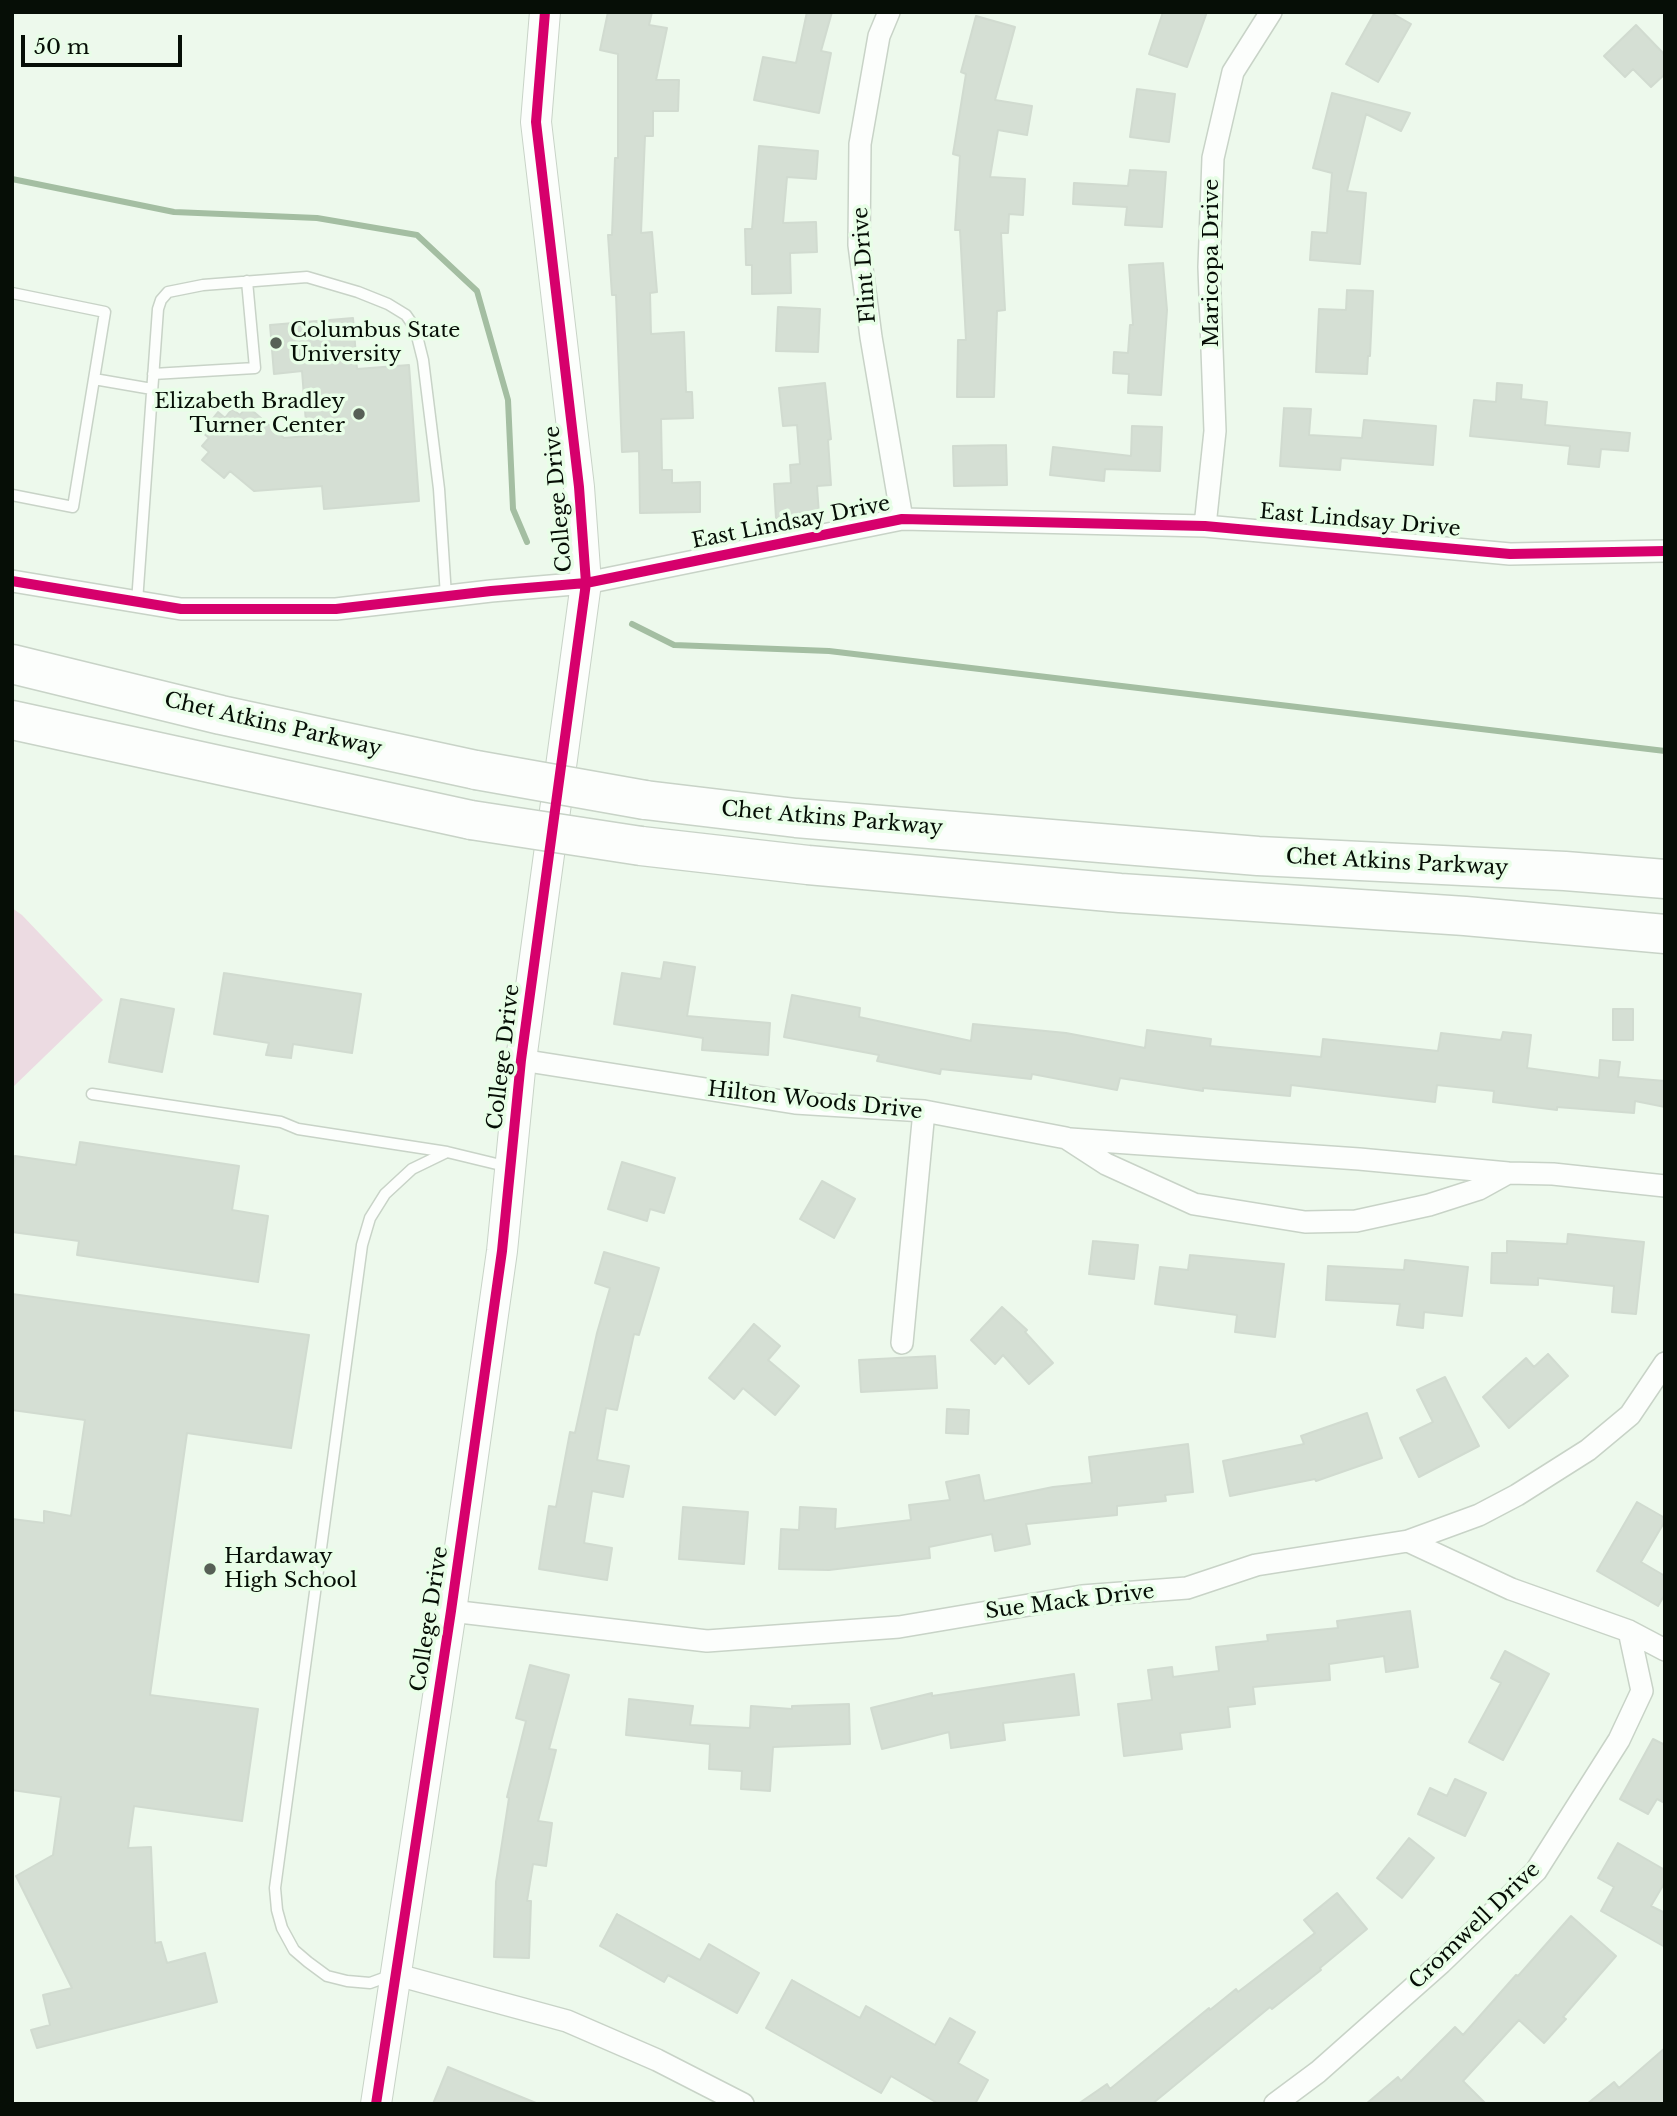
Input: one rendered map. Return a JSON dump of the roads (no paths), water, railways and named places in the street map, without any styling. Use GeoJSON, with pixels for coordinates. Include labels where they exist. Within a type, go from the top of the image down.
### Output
{"type":"FeatureCollection","features":[{"type":"Feature","properties":{"kind":"highway","name":"Chet Atkins Parkway"},"geometry":{"type":"LineString","coordinates":[[12,664],[221,715],[476,770],[645,800],[796,818],[1258,856],[1565,871],[1665,879]]}},
{"type":"Feature","properties":{"kind":"highway"},"geometry":{"type":"LineString","coordinates":[[12,720],[471,820],[641,846],[808,866],[1120,893],[1465,916],[1665,934]]}},
{"type":"Feature","properties":{"kind":"street","name":"College Drive"},"geometry":{"type":"LineString","coordinates":[[376,2104],[451,1611],[502,1251],[521,1060],[586,583],[579,487],[536,122],[545,12]]}},
{"type":"Feature","properties":{"kind":"street","name":"Flint Drive"},"geometry":{"type":"LineString","coordinates":[[889,12],[879,36],[860,144],[859,244],[871,337],[902,519]]}},
{"type":"Feature","properties":{"kind":"street","name":"Maricopa Drive"},"geometry":{"type":"LineString","coordinates":[[1205,526],[1215,431],[1209,267],[1213,158],[1233,72],[1271,12]]}},
{"type":"Feature","properties":{"kind":"street","name":"East Lindsay Drive"},"geometry":{"type":"LineString","coordinates":[[12,581],[181,609],[336,609],[586,583],[902,519],[1205,526],[1510,554],[1665,551]]}},
{"type":"Feature","properties":{"kind":"street","name":"Hilton Woods Drive"},"geometry":{"type":"LineString","coordinates":[[521,1060],[795,1103],[924,1111],[1066,1139],[1359,1159],[1508,1173],[1553,1174],[1665,1186]]}},
{"type":"Feature","properties":{"kind":"street"},"geometry":{"type":"LineString","coordinates":[[902,1343],[924,1111]]}},
{"type":"Feature","properties":{"kind":"street","name":"Hilton Woods Drive"},"geometry":{"type":"LineString","coordinates":[[1066,1139],[1106,1164],[1194,1204],[1305,1222],[1356,1221],[1429,1205],[1479,1189],[1508,1173]]}},
{"type":"Feature","properties":{"kind":"street","name":"Sue Mack Drive"},"geometry":{"type":"LineString","coordinates":[[451,1611],[707,1641],[899,1627],[1082,1596],[1186,1588],[1256,1565],[1408,1541],[1479,1515],[1517,1496],[1588,1450],[1630,1415],[1665,1363]]}},
{"type":"Feature","properties":{"kind":"street"},"geometry":{"type":"LineString","coordinates":[[1408,1541],[1511,1589],[1629,1631],[1665,1650]]}},
{"type":"Feature","properties":{"kind":"street","name":"Cromwell Drive"},"geometry":{"type":"LineString","coordinates":[[1275,2104],[1318,2072],[1441,1963],[1536,1871],[1619,1740],[1642,1691],[1629,1631]]}},
{"type":"Feature","properties":{"kind":"street"},"geometry":{"type":"LineString","coordinates":[[394,1974],[567,2021],[657,2060],[743,2104]]}},
{"type":"Feature","properties":{"kind":"lane"},"geometry":{"type":"LineString","coordinates":[[136,602],[160,300],[168,292],[203,285],[307,277],[388,304],[406,315],[415,328],[423,360],[439,489],[446,596]]}},
{"type":"Feature","properties":{"kind":"lane"},"geometry":{"type":"LineString","coordinates":[[153,374],[255,368],[247,281]]}},
{"type":"Feature","properties":{"kind":"lane"},"geometry":{"type":"LineString","coordinates":[[12,293],[105,312],[73,507],[12,495]]}},
{"type":"Feature","properties":{"kind":"lane"},"geometry":{"type":"LineString","coordinates":[[94,379],[152,389]]}},
{"type":"Feature","properties":{"kind":"lane"},"geometry":{"type":"LineString","coordinates":[[92,1094],[281,1122],[298,1129],[447,1152],[510,1167]]}},
{"type":"Feature","properties":{"kind":"lane"},"geometry":{"type":"LineString","coordinates":[[394,1974],[370,1983],[327,1976],[294,1950],[282,1928],[275,1888],[362,1245],[370,1218],[385,1194],[412,1169],[447,1152]]}},
{"type":"Feature","properties":{"kind":"waterway"},"geometry":{"type":"LineString","coordinates":[[12,179],[174,212],[317,218],[417,235],[477,291],[508,400],[513,509],[527,542]]}},
{"type":"Feature","properties":{"kind":"waterway"},"geometry":{"type":"LineString","coordinates":[[632,624],[674,645],[829,651],[1665,751]]}},
{"type":"Feature","properties":{"kind":"place","name":"Columbus State University"},"geometry":{"type":"Point","coordinates":[276,343]}},
{"type":"Feature","properties":{"kind":"place","name":"Elizabeth Bradley Turner Center"},"geometry":{"type":"Point","coordinates":[359,414]}},
{"type":"Feature","properties":{"kind":"place","name":"Hardaway High School"},"geometry":{"type":"Point","coordinates":[210,1569]}}]}
